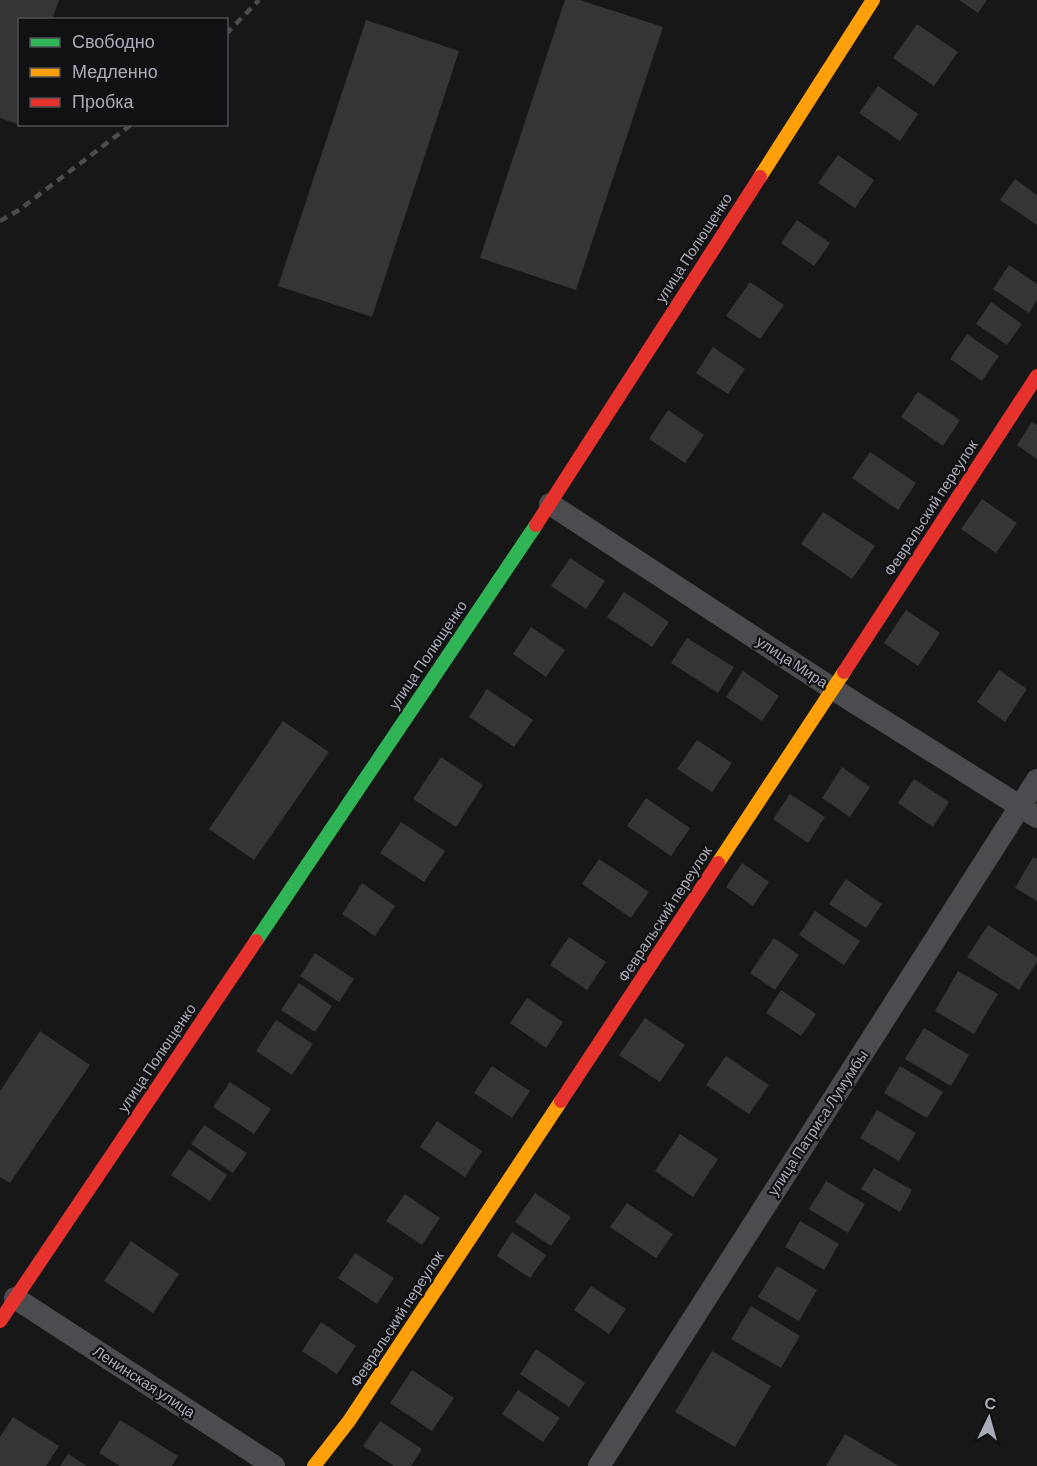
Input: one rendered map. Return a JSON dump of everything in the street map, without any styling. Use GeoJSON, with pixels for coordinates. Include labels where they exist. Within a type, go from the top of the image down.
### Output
{"type":"FeatureCollection","features":[{"type":"Feature","properties":{"kind":"street","name":"улица Полющенко"},"geometry":{"type":"LineString","coordinates":[[0,1321],[550,504],[873,0]]}},
{"type":"Feature","properties":{"kind":"street","name":"Февральский переулок"},"geometry":{"type":"LineString","coordinates":[[314,1466],[349,1421],[1037,376]]}},
{"type":"Feature","properties":{"kind":"street","name":"улица Мира"},"geometry":{"type":"LineString","coordinates":[[550,504],[833,689],[1029,812]]}},
{"type":"Feature","properties":{"kind":"street","name":"улица Патриса Лумумбы"},"geometry":{"type":"LineString","coordinates":[[599,1466],[1029,812],[1037,780]]}},
{"type":"Feature","properties":{"kind":"street","name":"Ленинская улица"},"geometry":{"type":"LineString","coordinates":[[15,1298],[274,1466]]}},
{"type":"Feature","properties":{"kind":"building"},"geometry":{"type":"Polygon","coordinates":[[[0,0],[59,0],[53,18],[18,18],[18,122],[17,124],[0,118],[0,0]]]}},
{"type":"Feature","properties":{"kind":"building"},"geometry":{"type":"Polygon","coordinates":[[[565,0],[580,0],[663,27],[576,290],[480,258],[565,0]]]}},
{"type":"Feature","properties":{"kind":"building"},"geometry":{"type":"Polygon","coordinates":[[[959,0],[987,0],[978,13],[959,0]]]}},
{"type":"Feature","properties":{"kind":"building"},"geometry":{"type":"Polygon","coordinates":[[[366,20],[459,51],[372,317],[278,286],[366,20]]]}},
{"type":"Feature","properties":{"kind":"building"},"geometry":{"type":"Polygon","coordinates":[[[917,24],[958,52],[934,86],[893,58],[917,24]]]}},
{"type":"Feature","properties":{"kind":"building"},"geometry":{"type":"Polygon","coordinates":[[[878,86],[918,114],[900,141],[859,113],[878,86]]]}},
{"type":"Feature","properties":{"kind":"building"},"geometry":{"type":"Polygon","coordinates":[[[838,155],[874,180],[855,208],[818,183],[838,155]]]}},
{"type":"Feature","properties":{"kind":"building"},"geometry":{"type":"Polygon","coordinates":[[[1015,179],[1037,195],[1037,225],[1000,200],[1015,179]]]}},
{"type":"Feature","properties":{"kind":"building"},"geometry":{"type":"Polygon","coordinates":[[[797,220],[830,243],[814,266],[781,243],[797,220]]]}},
{"type":"Feature","properties":{"kind":"building"},"geometry":{"type":"Polygon","coordinates":[[[1009,265],[1037,284],[1037,300],[1029,313],[993,289],[1009,265]]]}},
{"type":"Feature","properties":{"kind":"building"},"geometry":{"type":"Polygon","coordinates":[[[750,282],[784,305],[760,339],[726,316],[750,282]]]}},
{"type":"Feature","properties":{"kind":"building"},"geometry":{"type":"Polygon","coordinates":[[[991,302],[1022,324],[1007,345],[976,324],[991,302]]]}},
{"type":"Feature","properties":{"kind":"building"},"geometry":{"type":"Polygon","coordinates":[[[967,334],[999,356],[982,381],[950,359],[967,334]]]}},
{"type":"Feature","properties":{"kind":"building"},"geometry":{"type":"Polygon","coordinates":[[[713,347],[745,369],[728,394],[696,373],[713,347]]]}},
{"type":"Feature","properties":{"kind":"building"},"geometry":{"type":"Polygon","coordinates":[[[918,392],[960,420],[943,446],[901,417],[918,392]]]}},
{"type":"Feature","properties":{"kind":"building"},"geometry":{"type":"Polygon","coordinates":[[[668,410],[704,435],[685,463],[649,439],[668,410]]]}},
{"type":"Feature","properties":{"kind":"building"},"geometry":{"type":"Polygon","coordinates":[[[1032,422],[1037,425],[1037,459],[1017,445],[1032,422]]]}},
{"type":"Feature","properties":{"kind":"building"},"geometry":{"type":"Polygon","coordinates":[[[870,452],[916,483],[898,510],[852,478],[870,452]]]}},
{"type":"Feature","properties":{"kind":"building"},"geometry":{"type":"Polygon","coordinates":[[[982,499],[1017,523],[996,553],[961,529],[982,499]]]}},
{"type":"Feature","properties":{"kind":"building"},"geometry":{"type":"Polygon","coordinates":[[[823,512],[875,546],[852,579],[801,544],[823,512]]]}},
{"type":"Feature","properties":{"kind":"building"},"geometry":{"type":"Polygon","coordinates":[[[570,558],[605,581],[586,609],[551,586],[570,558]]]}},
{"type":"Feature","properties":{"kind":"building"},"geometry":{"type":"Polygon","coordinates":[[[624,592],[669,622],[652,647],[607,617],[624,592]]]}},
{"type":"Feature","properties":{"kind":"building"},"geometry":{"type":"Polygon","coordinates":[[[906,610],[940,633],[918,666],[884,643],[906,610]]]}},
{"type":"Feature","properties":{"kind":"building"},"geometry":{"type":"Polygon","coordinates":[[[531,627],[565,650],[546,677],[513,654],[531,627]]]}},
{"type":"Feature","properties":{"kind":"building"},"geometry":{"type":"Polygon","coordinates":[[[687,638],[734,667],[718,693],[671,663],[687,638]]]}},
{"type":"Feature","properties":{"kind":"building"},"geometry":{"type":"Polygon","coordinates":[[[999,670],[1027,689],[1005,722],[977,702],[999,670]]]}},
{"type":"Feature","properties":{"kind":"building"},"geometry":{"type":"Polygon","coordinates":[[[743,671],[779,696],[762,721],[726,697],[743,671]]]}},
{"type":"Feature","properties":{"kind":"building"},"geometry":{"type":"Polygon","coordinates":[[[487,689],[533,720],[514,747],[469,717],[487,689]]]}},
{"type":"Feature","properties":{"kind":"building"},"geometry":{"type":"Polygon","coordinates":[[[283,721],[329,752],[254,860],[209,829],[283,721]]]}},
{"type":"Feature","properties":{"kind":"building"},"geometry":{"type":"Polygon","coordinates":[[[697,740],[732,763],[712,792],[677,769],[697,740]]]}},
{"type":"Feature","properties":{"kind":"building"},"geometry":{"type":"Polygon","coordinates":[[[441,757],[483,785],[456,827],[413,799],[441,757]]]}},
{"type":"Feature","properties":{"kind":"building"},"geometry":{"type":"Polygon","coordinates":[[[842,767],[870,787],[850,817],[822,798],[842,767]]]}},
{"type":"Feature","properties":{"kind":"building"},"geometry":{"type":"Polygon","coordinates":[[[914,779],[949,802],[933,827],[898,803],[914,779]]]}},
{"type":"Feature","properties":{"kind":"building"},"geometry":{"type":"Polygon","coordinates":[[[790,794],[825,817],[808,843],[773,819],[790,794]]]}},
{"type":"Feature","properties":{"kind":"building"},"geometry":{"type":"Polygon","coordinates":[[[646,798],[690,828],[671,856],[627,826],[646,798]]]}},
{"type":"Feature","properties":{"kind":"building"},"geometry":{"type":"Polygon","coordinates":[[[401,822],[445,851],[424,882],[380,853],[401,822]]]}},
{"type":"Feature","properties":{"kind":"building"},"geometry":{"type":"Polygon","coordinates":[[[1033,857],[1037,859],[1037,901],[1015,888],[1033,857]]]}},
{"type":"Feature","properties":{"kind":"building"},"geometry":{"type":"Polygon","coordinates":[[[599,859],[649,892],[631,918],[582,884],[599,859]]]}},
{"type":"Feature","properties":{"kind":"building"},"geometry":{"type":"Polygon","coordinates":[[[742,863],[769,882],[753,906],[726,887],[742,863]]]}},
{"type":"Feature","properties":{"kind":"building"},"geometry":{"type":"Polygon","coordinates":[[[846,879],[882,904],[866,928],[829,904],[846,879]]]}},
{"type":"Feature","properties":{"kind":"building"},"geometry":{"type":"Polygon","coordinates":[[[362,883],[395,906],[375,936],[342,914],[362,883]]]}},
{"type":"Feature","properties":{"kind":"building"},"geometry":{"type":"Polygon","coordinates":[[[815,911],[860,941],[844,965],[799,935],[815,911]]]}},
{"type":"Feature","properties":{"kind":"building"},"geometry":{"type":"Polygon","coordinates":[[[988,925],[1037,957],[1037,962],[1019,990],[967,957],[988,925]]]}},
{"type":"Feature","properties":{"kind":"building"},"geometry":{"type":"Polygon","coordinates":[[[569,937],[606,962],[587,990],[550,965],[569,937]]]}},
{"type":"Feature","properties":{"kind":"building"},"geometry":{"type":"Polygon","coordinates":[[[774,938],[799,955],[775,990],[750,973],[774,938]]]}},
{"type":"Feature","properties":{"kind":"building"},"geometry":{"type":"Polygon","coordinates":[[[315,953],[354,979],[339,1002],[300,976],[315,953]]]}},
{"type":"Feature","properties":{"kind":"building"},"geometry":{"type":"Polygon","coordinates":[[[958,971],[998,994],[974,1034],[935,1011],[958,971]]]}},
{"type":"Feature","properties":{"kind":"building"},"geometry":{"type":"Polygon","coordinates":[[[299,983],[332,1006],[315,1032],[281,1010],[299,983]]]}},
{"type":"Feature","properties":{"kind":"building"},"geometry":{"type":"Polygon","coordinates":[[[781,990],[816,1014],[801,1036],[766,1013],[781,990]]]}},
{"type":"Feature","properties":{"kind":"building"},"geometry":{"type":"Polygon","coordinates":[[[527,998],[563,1022],[546,1048],[510,1023],[527,998]]]}},
{"type":"Feature","properties":{"kind":"building"},"geometry":{"type":"Polygon","coordinates":[[[645,1018],[685,1045],[660,1082],[619,1055],[645,1018]]]}},
{"type":"Feature","properties":{"kind":"building"},"geometry":{"type":"Polygon","coordinates":[[[276,1020],[313,1044],[292,1075],[256,1051],[276,1020]]]}},
{"type":"Feature","properties":{"kind":"building"},"geometry":{"type":"Polygon","coordinates":[[[924,1028],[969,1055],[951,1086],[905,1059],[924,1028]]]}},
{"type":"Feature","properties":{"kind":"building"},"geometry":{"type":"Polygon","coordinates":[[[40,1031],[90,1065],[10,1183],[0,1177],[0,1091],[40,1031]]]}},
{"type":"Feature","properties":{"kind":"building"},"geometry":{"type":"Polygon","coordinates":[[[726,1056],[769,1085],[749,1114],[706,1085],[726,1056]]]}},
{"type":"Feature","properties":{"kind":"building"},"geometry":{"type":"Polygon","coordinates":[[[492,1066],[530,1091],[512,1118],[474,1093],[492,1066]]]}},
{"type":"Feature","properties":{"kind":"building"},"geometry":{"type":"Polygon","coordinates":[[[900,1066],[943,1092],[927,1118],[884,1093],[900,1066]]]}},
{"type":"Feature","properties":{"kind":"building"},"geometry":{"type":"Polygon","coordinates":[[[230,1082],[271,1109],[254,1134],[213,1107],[230,1082]]]}},
{"type":"Feature","properties":{"kind":"building"},"geometry":{"type":"Polygon","coordinates":[[[877,1110],[916,1133],[899,1161],[860,1138],[877,1110]]]}},
{"type":"Feature","properties":{"kind":"building"},"geometry":{"type":"Polygon","coordinates":[[[437,1121],[482,1151],[465,1177],[420,1147],[437,1121]]]}},
{"type":"Feature","properties":{"kind":"building"},"geometry":{"type":"Polygon","coordinates":[[[204,1125],[247,1153],[233,1173],[191,1144],[204,1125]]]}},
{"type":"Feature","properties":{"kind":"building"},"geometry":{"type":"Polygon","coordinates":[[[680,1134],[718,1159],[693,1197],[655,1171],[680,1134]]]}},
{"type":"Feature","properties":{"kind":"building"},"geometry":{"type":"Polygon","coordinates":[[[189,1149],[227,1175],[210,1201],[171,1175],[189,1149]]]}},
{"type":"Feature","properties":{"kind":"building"},"geometry":{"type":"Polygon","coordinates":[[[874,1168],[912,1190],[900,1212],[861,1189],[874,1168]]]}},
{"type":"Feature","properties":{"kind":"building"},"geometry":{"type":"Polygon","coordinates":[[[826,1181],[865,1204],[848,1233],[809,1209],[826,1181]]]}},
{"type":"Feature","properties":{"kind":"building"},"geometry":{"type":"Polygon","coordinates":[[[535,1193],[571,1217],[551,1246],[515,1222],[535,1193]]]}},
{"type":"Feature","properties":{"kind":"building"},"geometry":{"type":"Polygon","coordinates":[[[405,1194],[440,1218],[422,1245],[386,1221],[405,1194]]]}},
{"type":"Feature","properties":{"kind":"building"},"geometry":{"type":"Polygon","coordinates":[[[627,1203],[673,1234],[656,1258],[610,1227],[627,1203]]]}},
{"type":"Feature","properties":{"kind":"building"},"geometry":{"type":"Polygon","coordinates":[[[800,1221],[839,1244],[824,1270],[785,1247],[800,1221]]]}},
{"type":"Feature","properties":{"kind":"building"},"geometry":{"type":"Polygon","coordinates":[[[512,1232],[546,1255],[530,1278],[497,1256],[512,1232]]]}},
{"type":"Feature","properties":{"kind":"building"},"geometry":{"type":"Polygon","coordinates":[[[131,1241],[179,1274],[153,1313],[104,1281],[131,1241]]]}},
{"type":"Feature","properties":{"kind":"building"},"geometry":{"type":"Polygon","coordinates":[[[355,1253],[394,1278],[377,1304],[338,1278],[355,1253]]]}},
{"type":"Feature","properties":{"kind":"building"},"geometry":{"type":"Polygon","coordinates":[[[777,1266],[817,1290],[799,1321],[758,1297],[777,1266]]]}},
{"type":"Feature","properties":{"kind":"building"},"geometry":{"type":"Polygon","coordinates":[[[591,1286],[626,1309],[609,1334],[574,1310],[591,1286]]]}},
{"type":"Feature","properties":{"kind":"building"},"geometry":{"type":"Polygon","coordinates":[[[751,1306],[800,1336],[781,1368],[731,1339],[751,1306]]]}},
{"type":"Feature","properties":{"kind":"building"},"geometry":{"type":"Polygon","coordinates":[[[321,1322],[356,1346],[337,1374],[302,1351],[321,1322]]]}},
{"type":"Feature","properties":{"kind":"building"},"geometry":{"type":"Polygon","coordinates":[[[536,1349],[585,1383],[569,1407],[520,1374],[536,1349]]]}},
{"type":"Feature","properties":{"kind":"building"},"geometry":{"type":"Polygon","coordinates":[[[712,1351],[771,1386],[735,1447],[675,1412],[712,1351]]]}},
{"type":"Feature","properties":{"kind":"building"},"geometry":{"type":"Polygon","coordinates":[[[412,1370],[454,1398],[432,1431],[390,1403],[412,1370]]]}},
{"type":"Feature","properties":{"kind":"building"},"geometry":{"type":"Polygon","coordinates":[[[518,1390],[560,1418],[543,1442],[502,1414],[518,1390]]]}},
{"type":"Feature","properties":{"kind":"building"},"geometry":{"type":"Polygon","coordinates":[[[13,1417],[59,1446],[46,1466],[0,1466],[0,1437],[13,1417]]]}},
{"type":"Feature","properties":{"kind":"building"},"geometry":{"type":"Polygon","coordinates":[[[120,1420],[178,1456],[172,1466],[120,1466],[99,1453],[120,1420]]]}},
{"type":"Feature","properties":{"kind":"building"},"geometry":{"type":"Polygon","coordinates":[[[380,1421],[422,1449],[411,1466],[394,1466],[363,1446],[380,1421]]]}},
{"type":"Feature","properties":{"kind":"building"},"geometry":{"type":"Polygon","coordinates":[[[845,1434],[899,1466],[826,1466],[845,1434]]]}},
{"type":"Feature","properties":{"kind":"building"},"geometry":{"type":"Polygon","coordinates":[[[68,1454],[87,1466],[60,1466],[68,1454]]]}},
{"type":"Feature","properties":{"kind":"railway"},"geometry":{"type":"LineString","coordinates":[[228,32],[259,0]]}},
{"type":"Feature","properties":{"kind":"railway"},"geometry":{"type":"LineString","coordinates":[[0,221],[19,210],[129,126]]}},
{"type":"Feature","properties":{"kind":"traffic: fast"},"geometry":{"type":"LineString","coordinates":[[256,941],[536,525]]}},
{"type":"Feature","properties":{"kind":"traffic: slow"},"geometry":{"type":"LineString","coordinates":[[760,177],[873,0]]}},
{"type":"Feature","properties":{"kind":"traffic: slow"},"geometry":{"type":"LineString","coordinates":[[718,863],[844,672]]}},
{"type":"Feature","properties":{"kind":"traffic: slow"},"geometry":{"type":"LineString","coordinates":[[314,1466],[349,1421],[561,1101]]}},
{"type":"Feature","properties":{"kind":"traffic: jam"},"geometry":{"type":"LineString","coordinates":[[536,525],[760,177]]}},
{"type":"Feature","properties":{"kind":"traffic: jam"},"geometry":{"type":"LineString","coordinates":[[844,672],[1037,376]]}},
{"type":"Feature","properties":{"kind":"traffic: jam"},"geometry":{"type":"LineString","coordinates":[[561,1101],[718,863]]}},
{"type":"Feature","properties":{"kind":"traffic: jam"},"geometry":{"type":"LineString","coordinates":[[0,1321],[256,941]]}}]}
